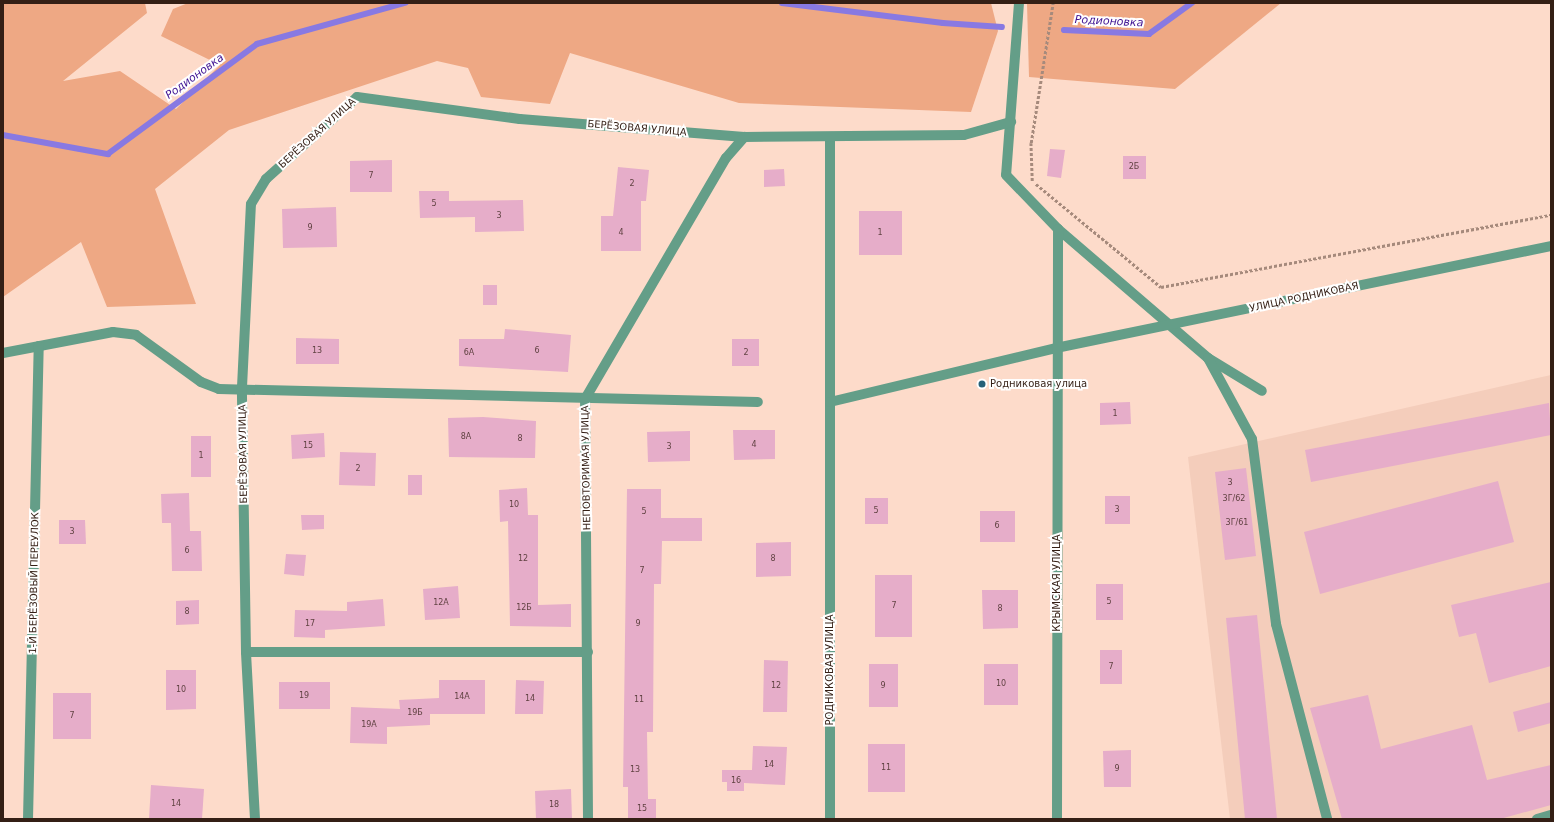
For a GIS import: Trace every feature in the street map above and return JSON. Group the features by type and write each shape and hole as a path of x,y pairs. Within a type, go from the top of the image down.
{"street":[{"path":"1019,3 1006,175 1058,228 1208,358 1262,391"},
{"name":"БЕРЁЗОВАЯ УЛИЦА","path":"255,819 246,652 242,387 252,204 266,179 357,97 520,118 744,137 964,135 1011,122"},
{"name":"НЕПОВТОРИМАЯ УЛИЦА","path":"588,819 585,399 726,158 744,137"},
{"name":"РОДНИКОВАЯ УЛИЦА","path":"830,137 830,819"},
{"name":"КРЫМСКАЯ УЛИЦА","path":"1057,819 1056,348 1058,228"},
{"name":"УЛИЦА РОДНИКОВАЯ","path":"830,402 1056,348 1551,246"},
{"path":"3,353 113,332 136,335 201,382 219,389 242,387 585,399 758,402"},
{"name":"1-Й БЕРЁЗОВЫЙ ПЕРЕУЛОК","path":"28,819 39,346"},
{"path":"1208,358 1252,440 1276,624 1327,819"},
{"path":"246,652 588,652"},
{"path":"1537,819 1551,815"}],"path":[{"path":"1053,3 1031,143 1031,180 1161,287 1551,215"}],"shaded area":[{"path":"3,3 145,3 147,13 63,81 120,71 176,109 220,65 161,36 173,9 188,3 991,3 998,31 971,112 739,103 570,53 550,104 481,97 468,68 437,61 229,130 155,189 196,304 107,307 81,242 3,297"},
{"path":"1027,3 1281,3 1175,89 1029,77"},
{"path":"1551,375 1551,819 1230,819 1188,457"}],"building":[{"path":"1050,149 1065,150 1061,178 1047,176"},
{"path":"1123,156 1146,156 1146,179 1123,179"},
{"path":"392,160 392,192 350,192 350,161"},
{"path":"618,167 649,170 646,201 641,201 641,251 601,251 601,216 613,216"},
{"path":"784,169 785,186 764,187 764,170"},
{"path":"419,191 449,191 449,201 523,200 524,231 475,232 475,217 420,218"},
{"path":"336,207 337,247 283,248 282,209"},
{"path":"859,211 902,211 902,255 859,255"},
{"path":"483,285 497,285 497,305 483,305"},
{"path":"505,329 571,335 568,372 459,366 459,339 504,339"},
{"path":"296,338 339,339 339,364 296,364"},
{"path":"732,339 759,339 759,366 732,366"},
{"path":"1130,402 1131,424 1100,425 1100,403"},
{"path":"1549,403 1551,435 1311,482 1305,450"},
{"path":"483,417 536,421 535,458 449,457 448,418"},
{"path":"733,430 775,430 775,459 734,460"},
{"path":"690,431 690,461 648,462 647,432"},
{"path":"324,433 325,457 292,459 291,435"},
{"path":"191,436 211,436 211,477 191,477"},
{"path":"340,452 376,453 375,486 339,485"},
{"path":"1246,468 1256,556 1225,560 1215,472"},
{"path":"408,475 422,475 422,495 408,495"},
{"path":"1498,481 1514,542 1320,594 1304,532"},
{"path":"527,488 528,515 538,515 538,605 571,604 571,627 510,626 508,521 500,522 499,490"},
{"path":"627,489 661,489 661,518 702,518 702,541 662,541 661,584 654,584 653,732 647,732 648,799 656,799 656,819 628,819 628,787 623,787"},
{"path":"189,493 190,531 201,531 202,571 172,571 171,523 162,523 161,494"},
{"path":"1105,496 1130,496 1130,524 1105,524"},
{"path":"865,498 888,498 888,524 865,524"},
{"path":"980,511 1015,511 1015,542 980,542"},
{"path":"301,515 324,515 324,529 302,530"},
{"path":"59,520 85,520 86,544 59,544"},
{"path":"791,542 791,576 756,577 756,543"},
{"path":"286,554 306,555 304,576 284,574"},
{"path":"875,575 912,575 912,637 875,637"},
{"path":"1551,582 1551,666 1489,683 1476,633 1459,637 1451,605"},
{"path":"1096,584 1123,584 1123,620 1096,620"},
{"path":"458,586 460,618 425,620 423,589"},
{"path":"982,590 1018,590 1018,628 983,629"},
{"path":"383,599 385,626 325,630 325,638 294,637 295,610 347,611 347,602"},
{"path":"199,600 199,624 176,625 176,601"},
{"path":"1257,615 1277,819 1245,819 1226,618"},
{"path":"1100,650 1122,650 1122,684 1100,684"},
{"path":"764,660 788,661 787,712 763,712"},
{"path":"869,664 898,664 898,707 869,707"},
{"path":"984,664 1018,664 1018,705 984,705"},
{"path":"166,670 196,670 196,709 166,710"},
{"path":"439,680 485,680 485,714 430,714 430,725 387,727 387,744 350,743 351,707 400,709 399,700 439,698"},
{"path":"516,680 544,681 543,714 515,714"},
{"path":"279,682 330,682 330,709 279,709"},
{"path":"53,693 91,693 91,739 53,739"},
{"path":"1368,695 1381,749 1472,725 1487,780 1551,765 1551,805 1500,819 1342,819 1310,708"},
{"path":"1551,702 1551,723 1518,732 1513,712"},
{"path":"868,744 905,744 905,792 868,792"},
{"path":"753,746 787,747 785,785 744,783 744,791 727,791 727,782 722,782 722,770 752,770"},
{"path":"1131,750 1131,787 1104,787 1103,751"},
{"path":"151,785 204,789 202,819 149,819"},
{"path":"571,789 572,819 536,819 535,791"}],"waterway":[{"name":"Родионовка","path":"3,135 108,154 257,44 405,3"},
{"name":"Родионовка","path":"782,3 943,23 1002,27"},
{"name":"Родионовка","path":"1064,30 1149,34 1192,3"}],"place":[{"name":"Родниковая улица","path":"982,384"}]}
